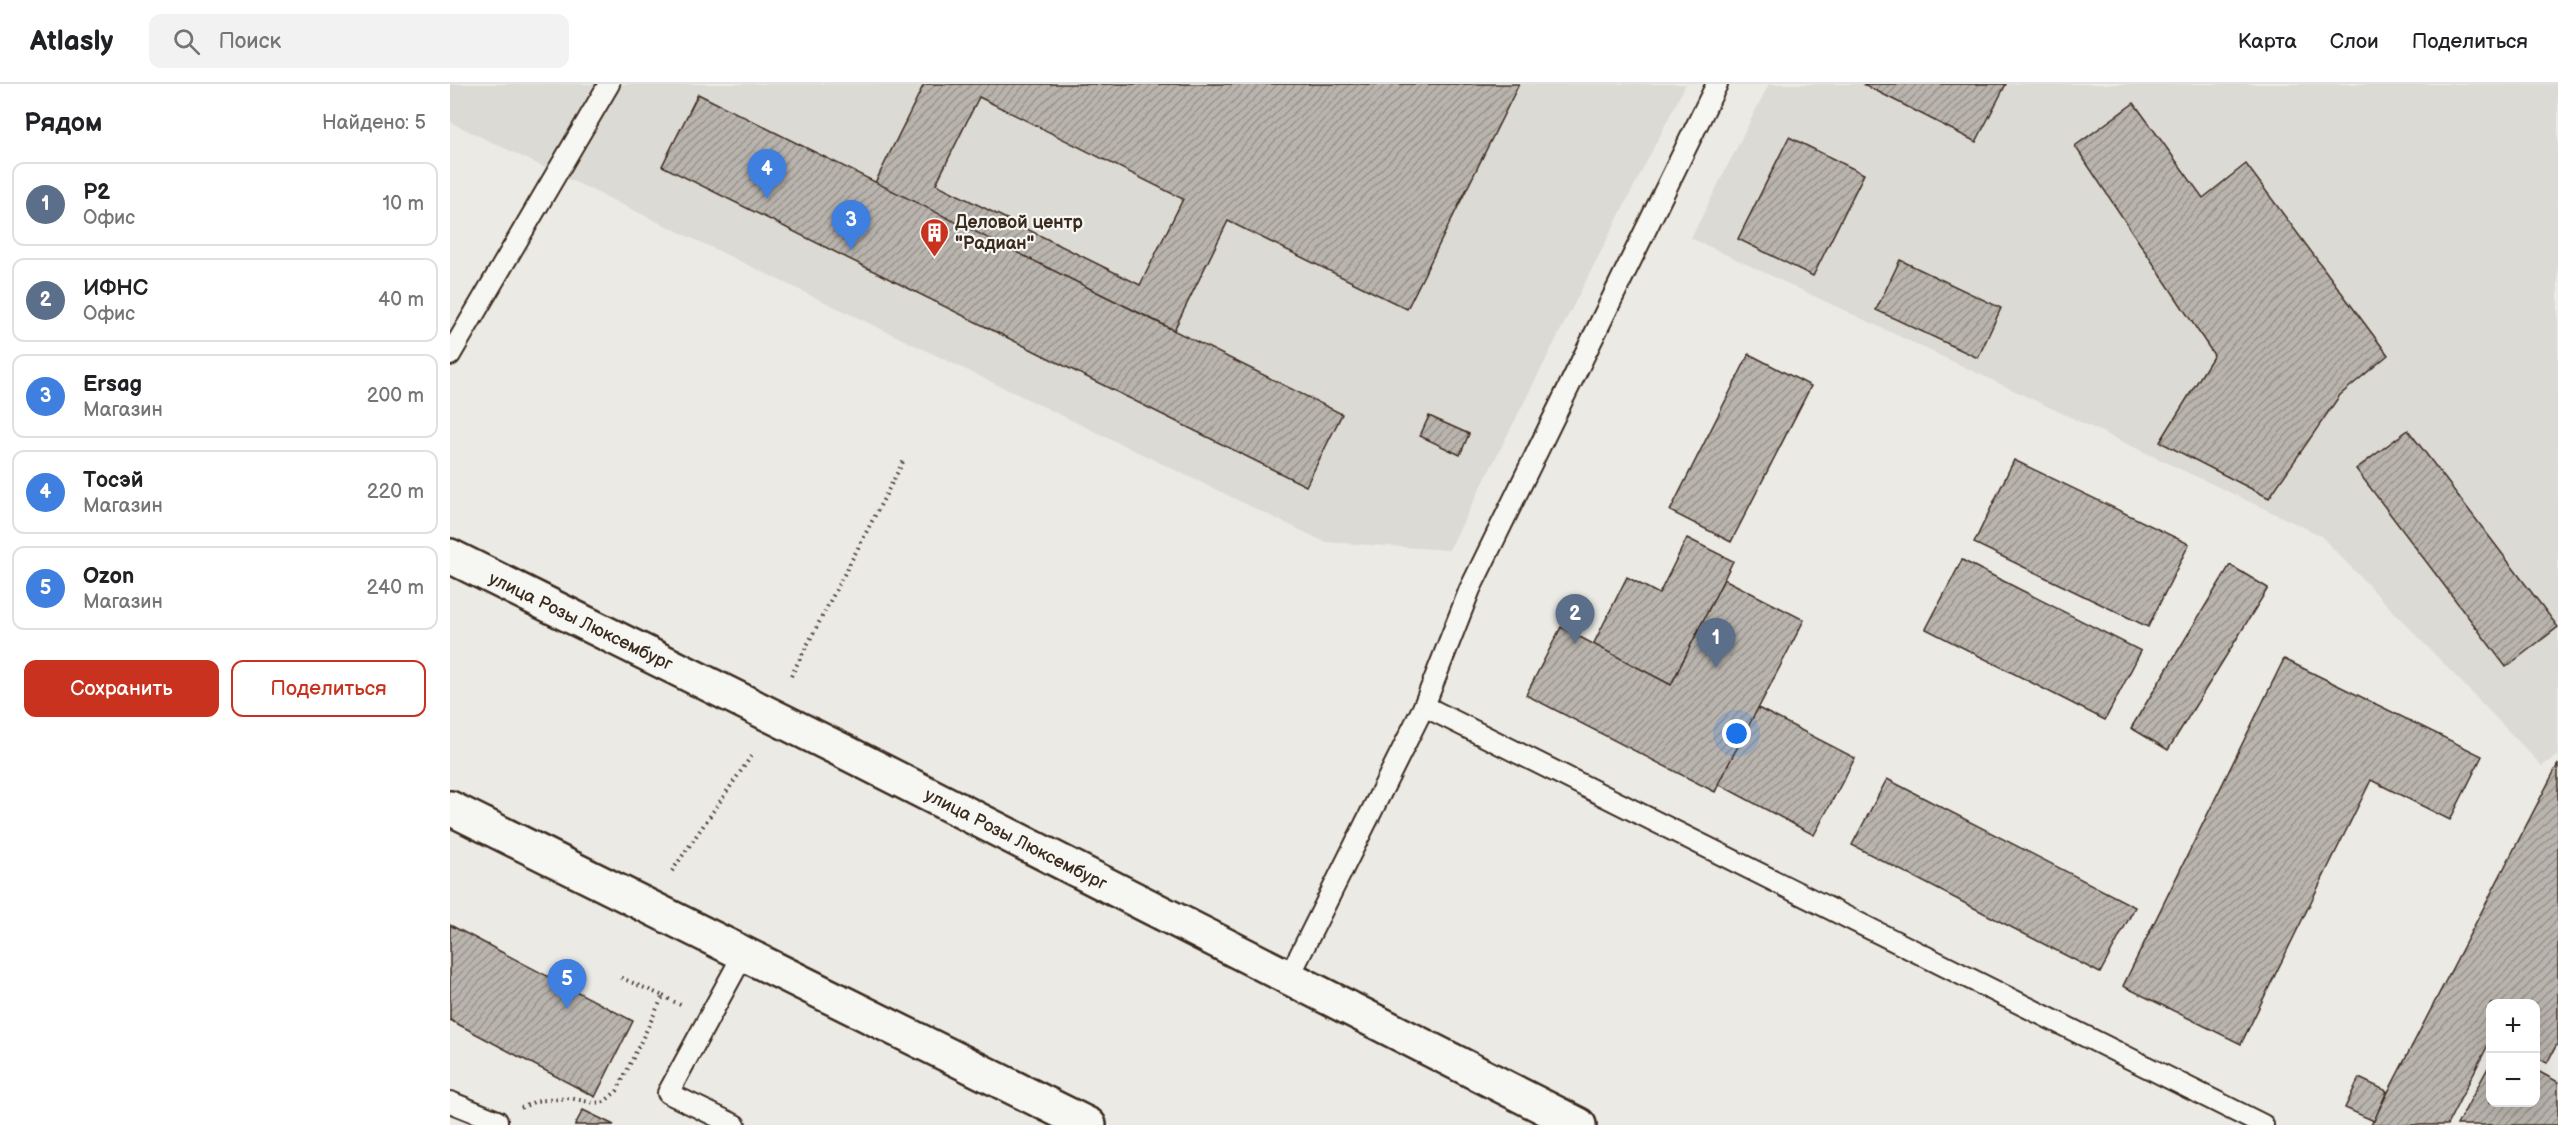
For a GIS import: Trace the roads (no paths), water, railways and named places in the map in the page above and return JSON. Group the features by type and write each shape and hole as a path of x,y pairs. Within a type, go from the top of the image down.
{"main road":[{"name":"улица Розы Люксембург","path":"450,556 1580,1125"},
{"path":"450,808 1089,1125"}],"lane":[{"path":"450,355 609,84"},
{"path":"1289,977 1424,706 1470,589 1717,84"},
{"path":"1424,706 2264,1125"},
{"path":"735,1125 668,1093 743,955"},
{"path":"450,1102 496,1121"}],"place":[{"name":"Тосэй","path":"767,199"},
{"name":"Ersag","path":"851,250"},
{"name":"Деловой центр \"Радиан\"","path":"934,258"},
{"name":"ИФНС","path":"1575,644"},
{"name":"Р2","path":"1716,668"},
{"name":"Ozon","path":"567,1009"}]}
